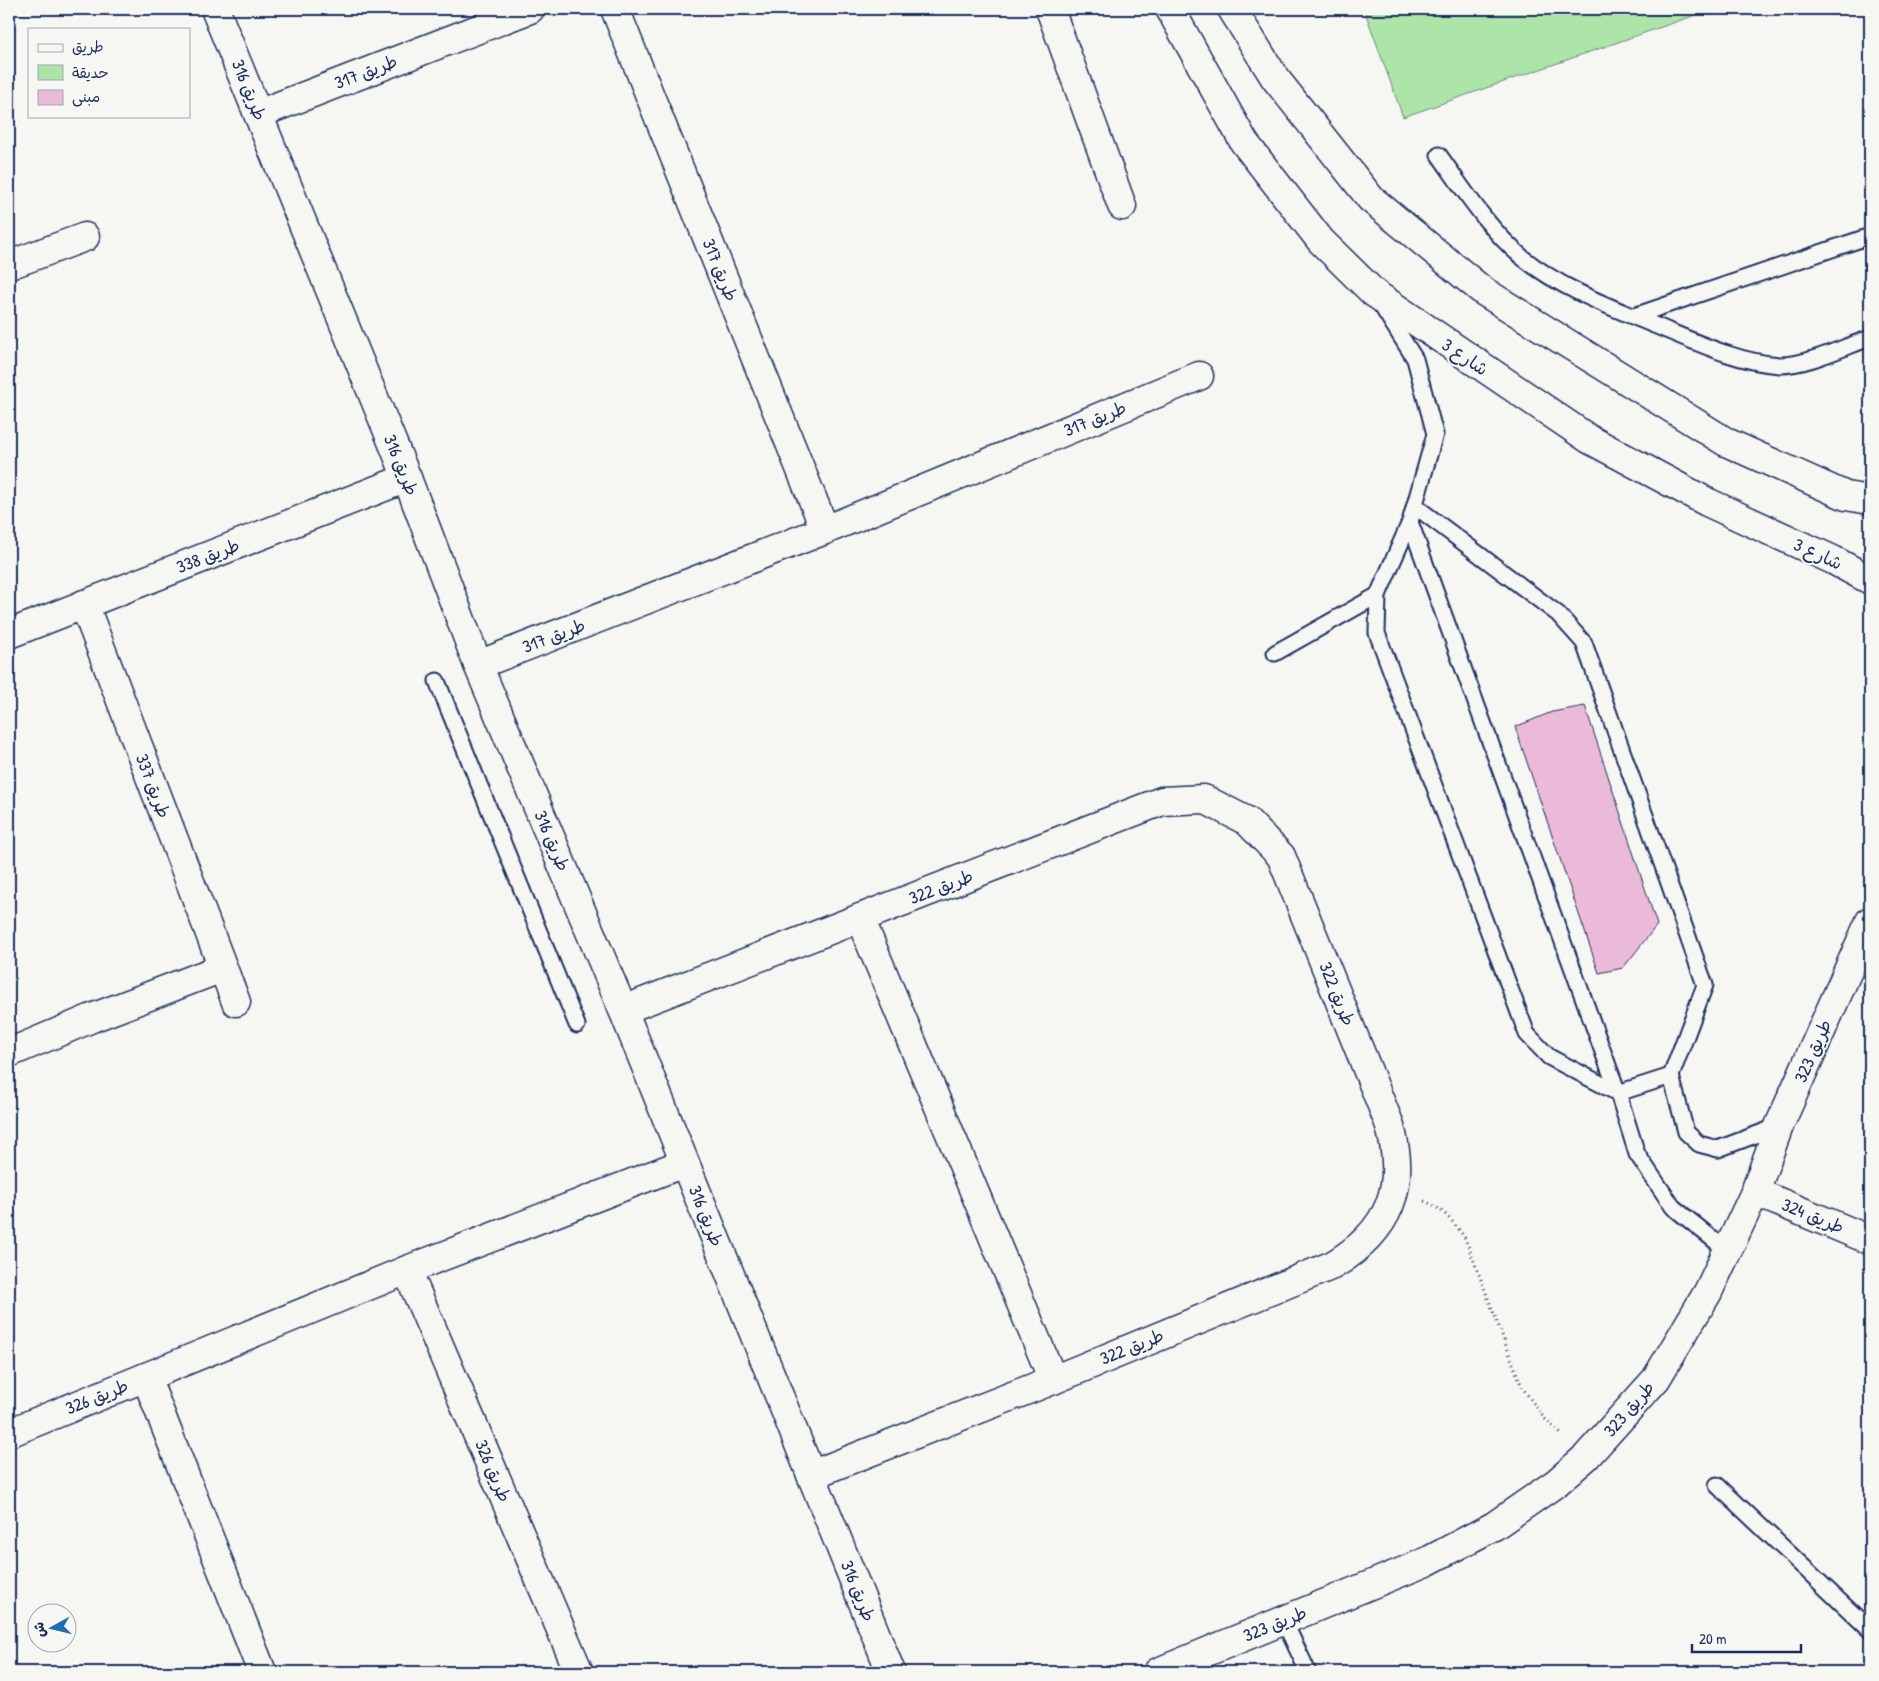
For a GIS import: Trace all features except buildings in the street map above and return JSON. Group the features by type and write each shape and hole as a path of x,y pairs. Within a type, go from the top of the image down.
{"street":[{"name":"طريق 316","path":"215,9 407,478 478,666 623,1010 892,1672"},
{"name":"طريق 317","path":"258,114 530,9"},
{"name":"طريق 317","path":"615,9 825,530"},
{"path":"1050,9 1122,206"},
{"name":"شارع 3","path":"1170,9 1244,142 1322,241 1374,293 1589,439 1707,502 1833,560 1870,580"},
{"path":"1232,9 1275,78 1371,199 1483,291 1726,442 1846,496 1870,500"},
{"path":"9,265 84,237"},
{"name":"طريق 317","path":"478,666 825,530 1199,376"},
{"name":"طريق 338","path":"9,634 407,478"},
{"name":"طريق 337","path":"84,604 236,1002"},
{"name":"طريق 322","path":"623,1010 1162,801 1204,800 1247,821 1280,856 1389,1123 1396,1146 1398,1170 1394,1194 1385,1216 1372,1236 1354,1253 1333,1265 1053,1380 811,1475"},
{"path":"860,918 1053,1380"},
{"name":"طريق 323","path":"1158,1672 1426,1562 1494,1526 1556,1483 1586,1457 1656,1379 1708,1292 1729,1252 1755,1192 1780,1126 1870,921"},
{"path":"9,1053 92,1018 222,968"},
{"name":"طريق 326","path":"9,1433 407,1270 684,1163"},
{"name":"طريق 324","path":"1755,1192 1870,1240"},
{"name":"طريق 326","path":"407,1270 579,1672"},
{"path":"146,1377 262,1672"}],"lane":[{"path":"1439,155 1483,216 1522,257 1570,289 1700,344 1757,362 1780,365 1801,362 1870,338"},
{"path":"1634,316 1870,236"},
{"path":"1374,293 1415,359 1435,434 1410,522 1378,595 1377,633 1527,1034 1549,1056 1618,1093 1671,1076"},
{"path":"1415,506 1558,614 1584,643 1705,985 1671,1076 1686,1132 1699,1144 1718,1149 1780,1126"},
{"path":"1410,522 1618,1093 1637,1154 1673,1207 1729,1252"},
{"path":"1275,653 1378,595"},
{"path":"437,681 577,1024"},
{"path":"1716,1485 1870,1630"},
{"path":"1284,1621 1308,1672"}],"path":[{"path":"1394,1194 1412,1196 1428,1202 1443,1212 1455,1224 1472,1254 1522,1387 1543,1417 1586,1457"}],"green space":[{"path":"1364,9 1713,9 1403,117"}]}
